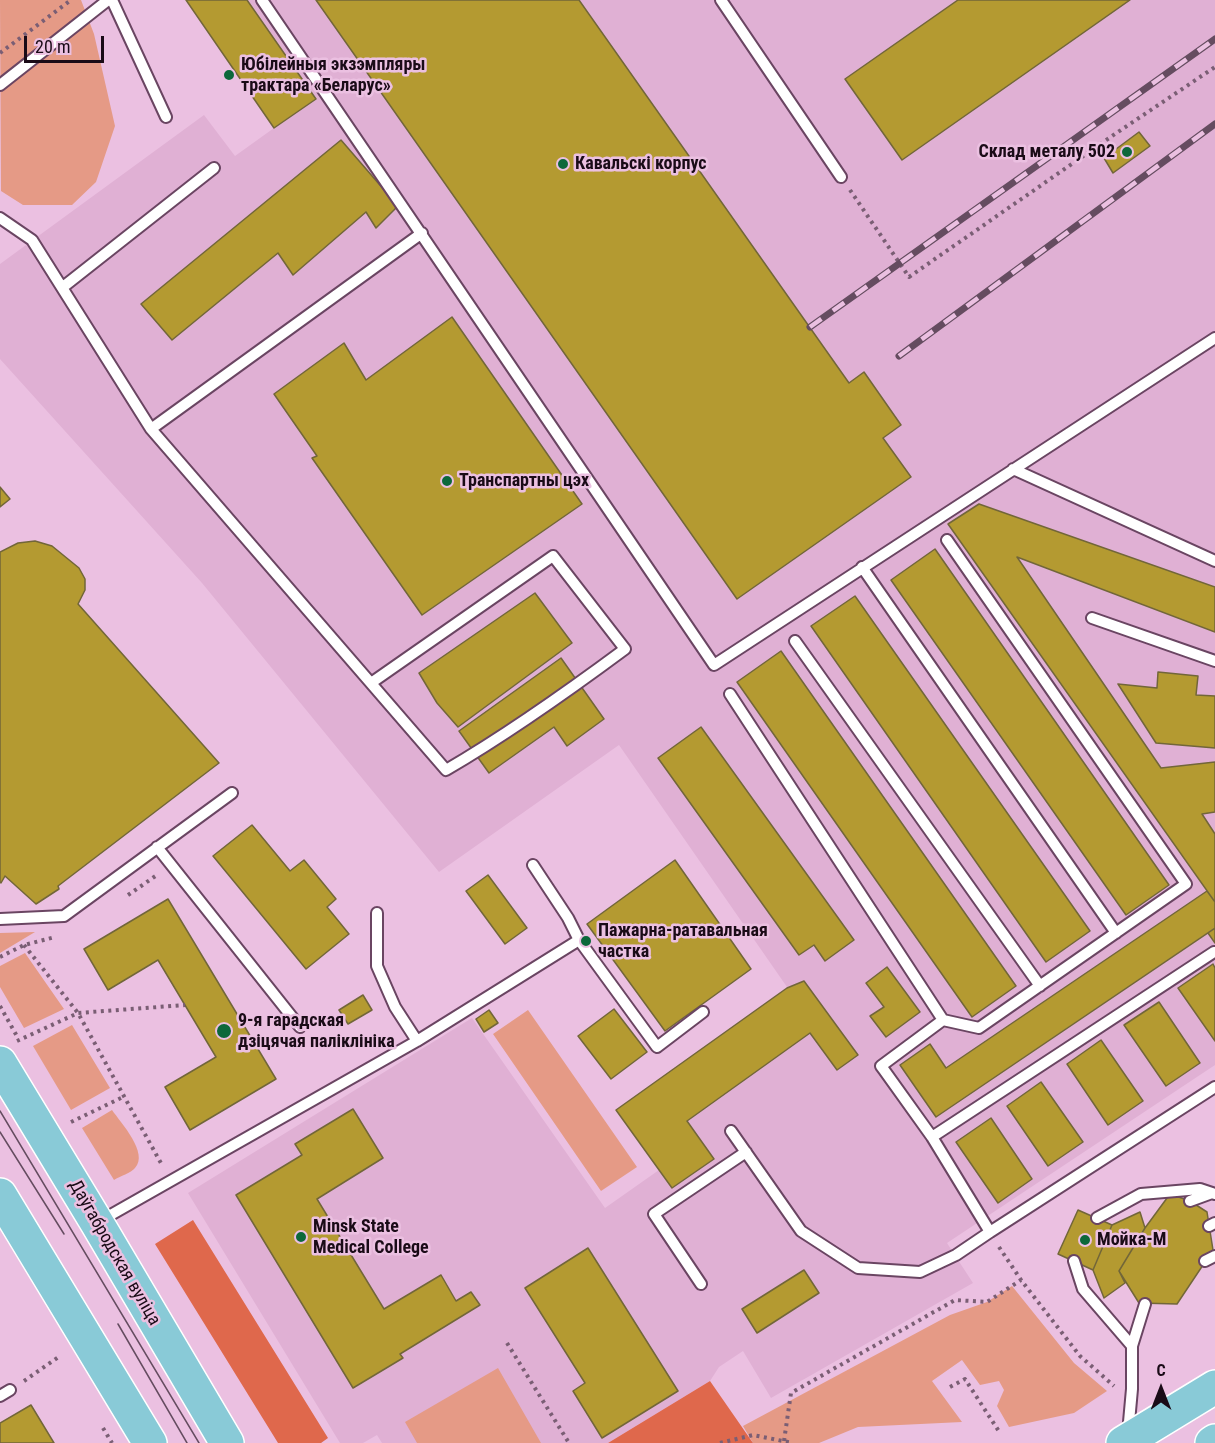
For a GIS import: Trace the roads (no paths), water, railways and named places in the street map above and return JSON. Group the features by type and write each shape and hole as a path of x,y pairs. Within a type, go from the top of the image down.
{"main road":[{"name":"Даўгабродская вуліца","path":"9,1052 97,1222 227,1443"},
{"path":"0,1195 150,1443"},
{"path":"1125,1442 1215,1387"}],"lane":[{"path":"0,85 110,0 166,117"},
{"path":"262,0 714,664 1215,338"},
{"path":"721,0 841,177"},
{"path":"63,287 214,168"},
{"path":"0,218 32,240 151,429 446,770 475,754 625,649 553,556 371,683"},
{"path":"151,429 422,233"},
{"path":"1013,469 1215,561"},
{"path":"730,694 944,1020 979,1028 1186,884 947,540"},
{"path":"862,567 1116,933"},
{"path":"1092,618 1215,661"},
{"path":"795,640 1040,986"},
{"path":"0,919 64,916 232,793"},
{"path":"157,847 300,1027"},
{"path":"533,865 568,918 579,940 657,1047 703,1012"},
{"path":"377,913 377,966 395,1007 417,1041"},
{"path":"97,1222 417,1041 579,940"},
{"path":"932,1137 1214,952"},
{"path":"944,1020 881,1066 932,1137 990,1232"},
{"path":"731,1131 801,1231 858,1268 920,1272 956,1255 1215,1087"},
{"path":"701,1284 654,1214 746,1152"},
{"path":"1097,1218 1141,1194 1200,1189 1214,1193"},
{"path":"1190,1201 1214,1193"},
{"path":"1074,1261 1083,1289 1132,1346"},
{"path":"1125,1442 1132,1389 1132,1346 1144,1304"},
{"path":"0,1396 10,1390"}],"tram line":[{"path":"0,1111 199,1443"},
{"path":"0,1132 64,1234"},
{"path":"118,1324 187,1443"}],"railway":[{"path":"810,327 1215,39"},
{"path":"899,356 1215,124"}],"place":[{"name":"Юбілейныя экзэмпляры трактара «Беларус»","path":"229,75"},
{"name":"Склад металу 502","path":"1127,152"},
{"name":"Кавальскі корпус","path":"563,164"},
{"name":"Транспартны цэх","path":"447,481"},
{"name":"Пажарна-ратавальная частка","path":"586,941"},
{"name":"9-я гарадская дзіцячая паліклініка","path":"224,1031"},
{"name":"Minsk State Medical College","path":"301,1237"},
{"name":"Мойка-М","path":"1085,1240"}]}
